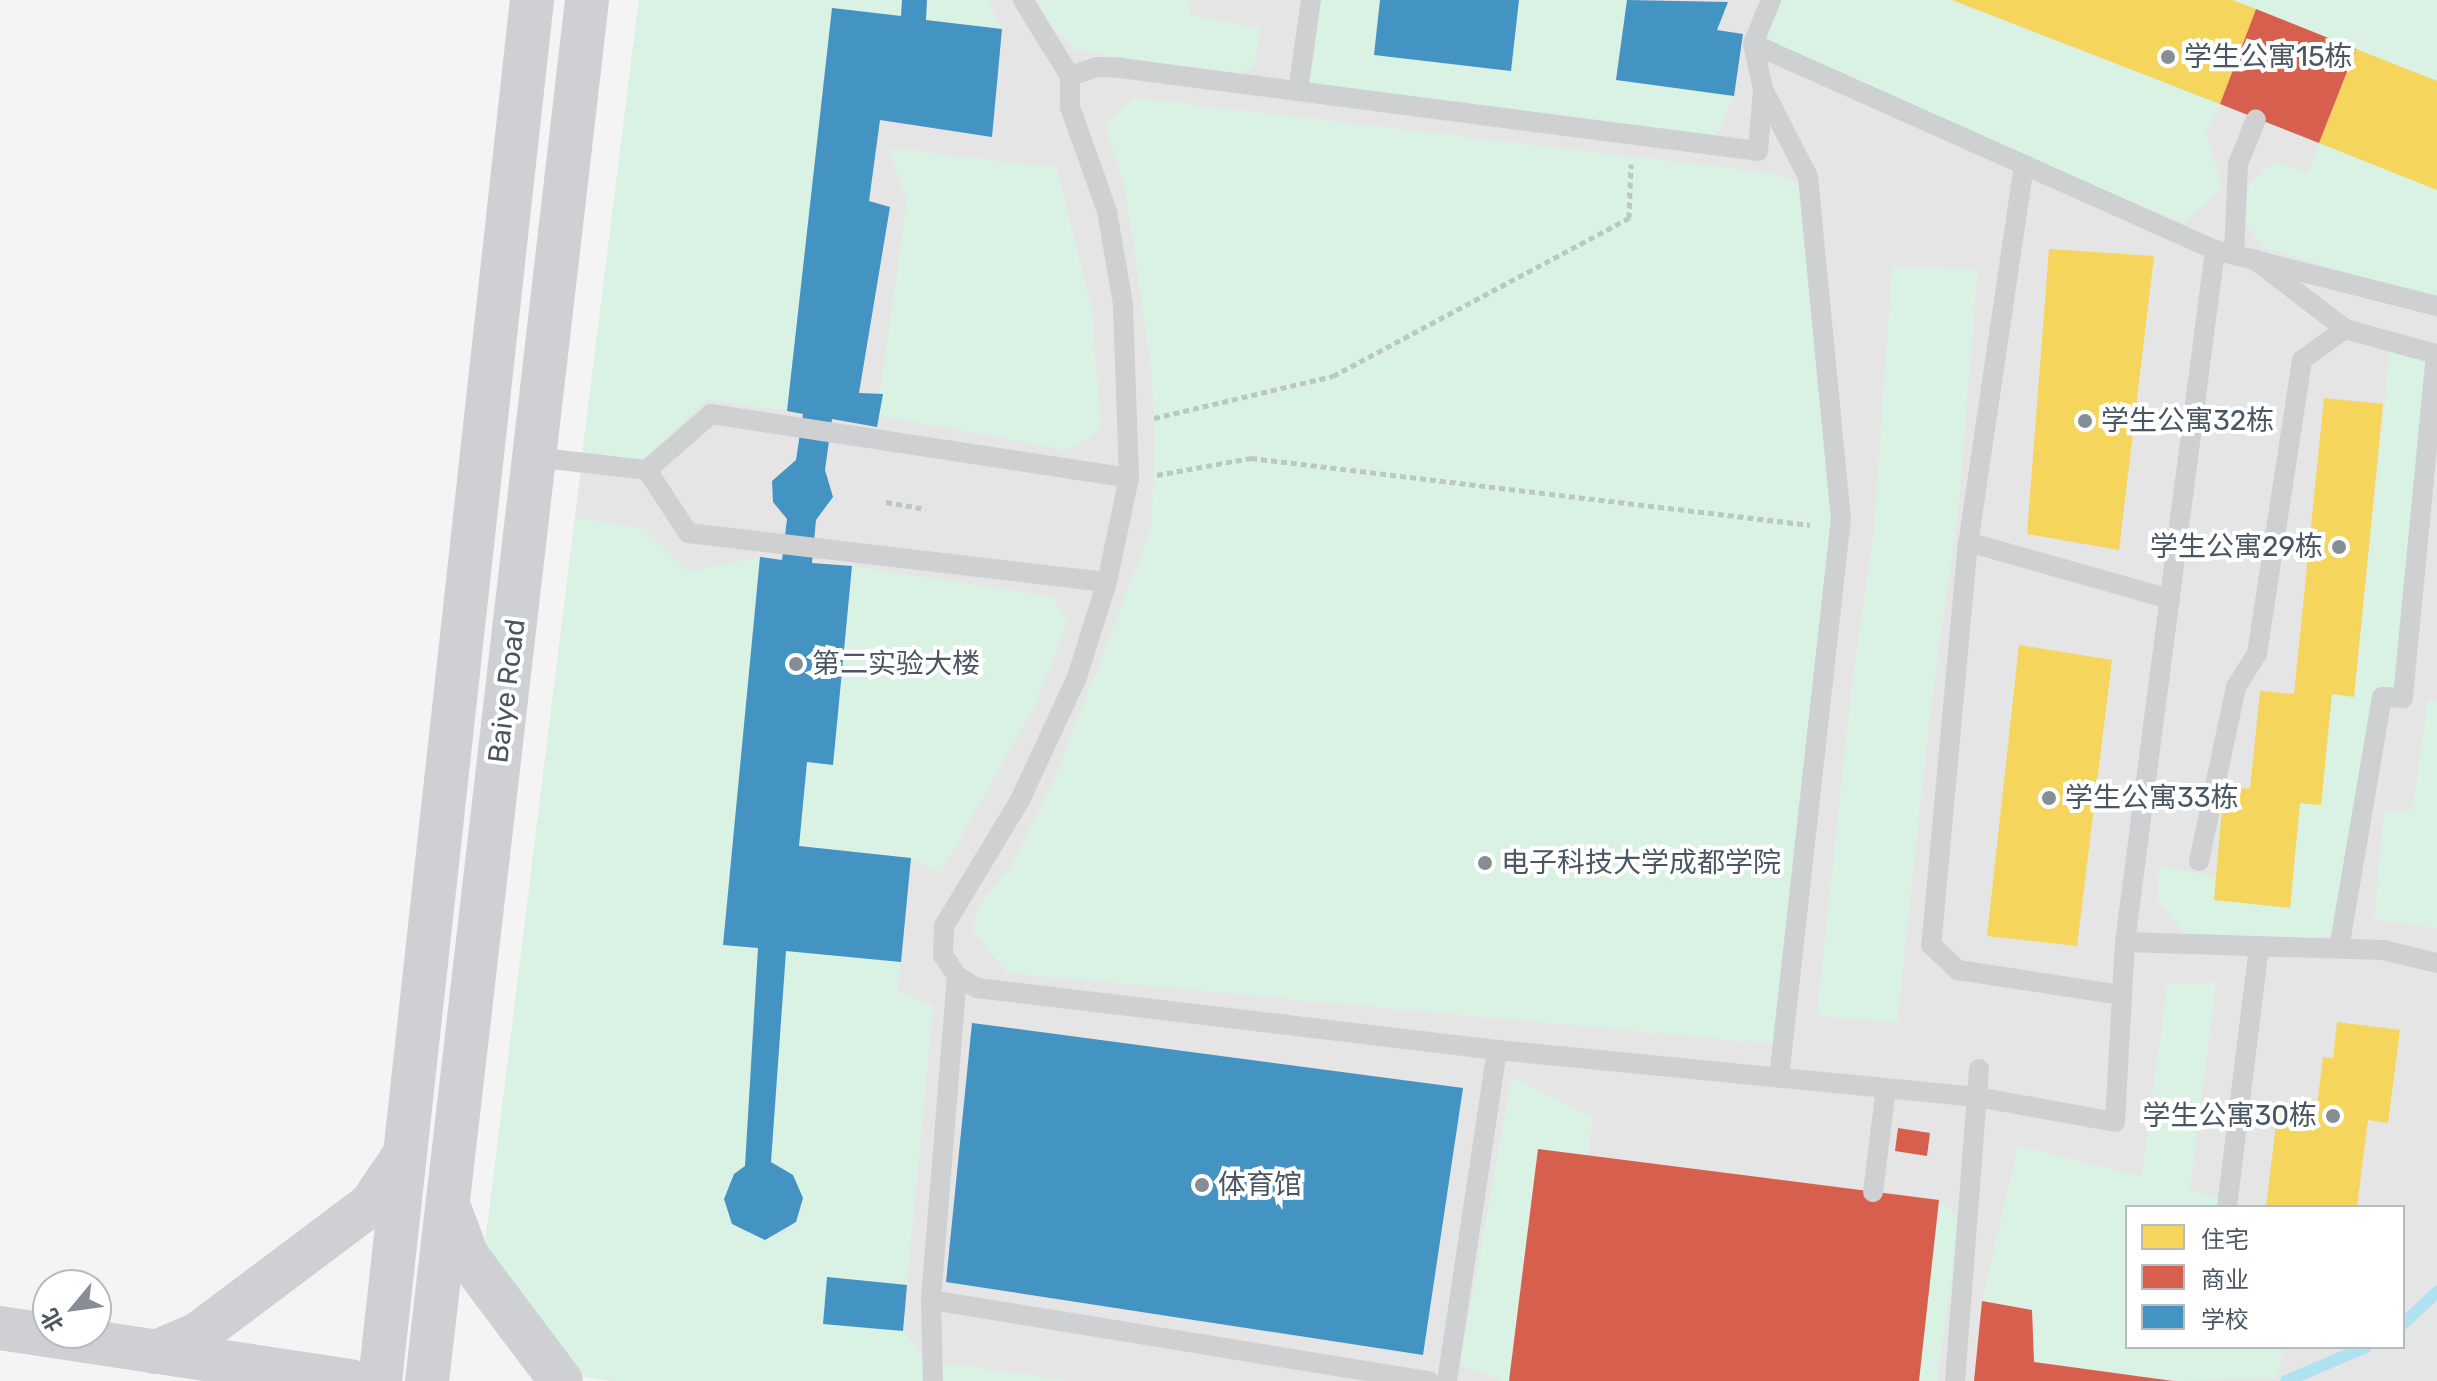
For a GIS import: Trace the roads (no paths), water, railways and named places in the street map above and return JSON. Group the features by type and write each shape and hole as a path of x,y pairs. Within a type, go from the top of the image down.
{"street":[{"name":"Baiye Road","path":"380,1381 532,0"},
{"name":"Baiye Road","path":"427,1381 587,0"},
{"path":"156,1352 198,1334 371,1204 407,1152"},
{"path":"448,1203 467,1256 561,1381"},
{"path":"0,1328 350,1381"}],"lane":[{"path":"1023,0 1070,76 1070,107 1107,211 1123,304 1130,424 1129,478 1107,582 1077,677 1020,800 944,926 943,955 957,976 977,988 1497,1050 1977,1097 2115,1122 2125,942 2170,599 2235,255 2238,164 2256,119"},
{"path":"1298,91 1311,0"},
{"path":"1771,0 1753,44 1763,89 1808,177 1840,529 1779,1078"},
{"path":"1753,44 2235,255 2437,306"},
{"path":"1070,76 1097,67 1120,68 1758,151 1763,89"},
{"path":"2024,165 1968,542 1931,945 1958,970 2122,995"},
{"path":"2235,255 2345,329 2436,354 2403,698 2382,697 2339,948"},
{"path":"2199,861 2236,687 2257,654 2302,360 2345,329"},
{"path":"534,457 647,470 711,414 1129,478"},
{"path":"647,470 688,533 1107,582"},
{"path":"1968,542 2170,599"},
{"path":"2125,942 2383,950 2437,963"},
{"path":"2227,1205 2259,947"},
{"path":"933,1381 931,1300 957,976"},
{"path":"1447,1381 1497,1050"},
{"path":"1955,1381 1979,1069"},
{"path":"1873,1192 1886,1088"},
{"path":"931,1300 1428,1381"}],"waterway":[{"path":"2405,1322 2437,1292"},
{"path":"2286,1381 2361,1349"}],"place":[{"name":"学生公寓15栋","path":"2168,57"},
{"name":"学生公寓32栋","path":"2085,421"},
{"name":"学生公寓29栋","path":"2339,547"},
{"name":"第二实验大楼","path":"796,664"},
{"name":"学生公寓33栋","path":"2049,798"},
{"name":"电子科技大学成都学院","path":"1485,863"},
{"name":"学生公寓30栋","path":"2333,1116"},
{"name":"体育馆","path":"1202,1185"}]}
